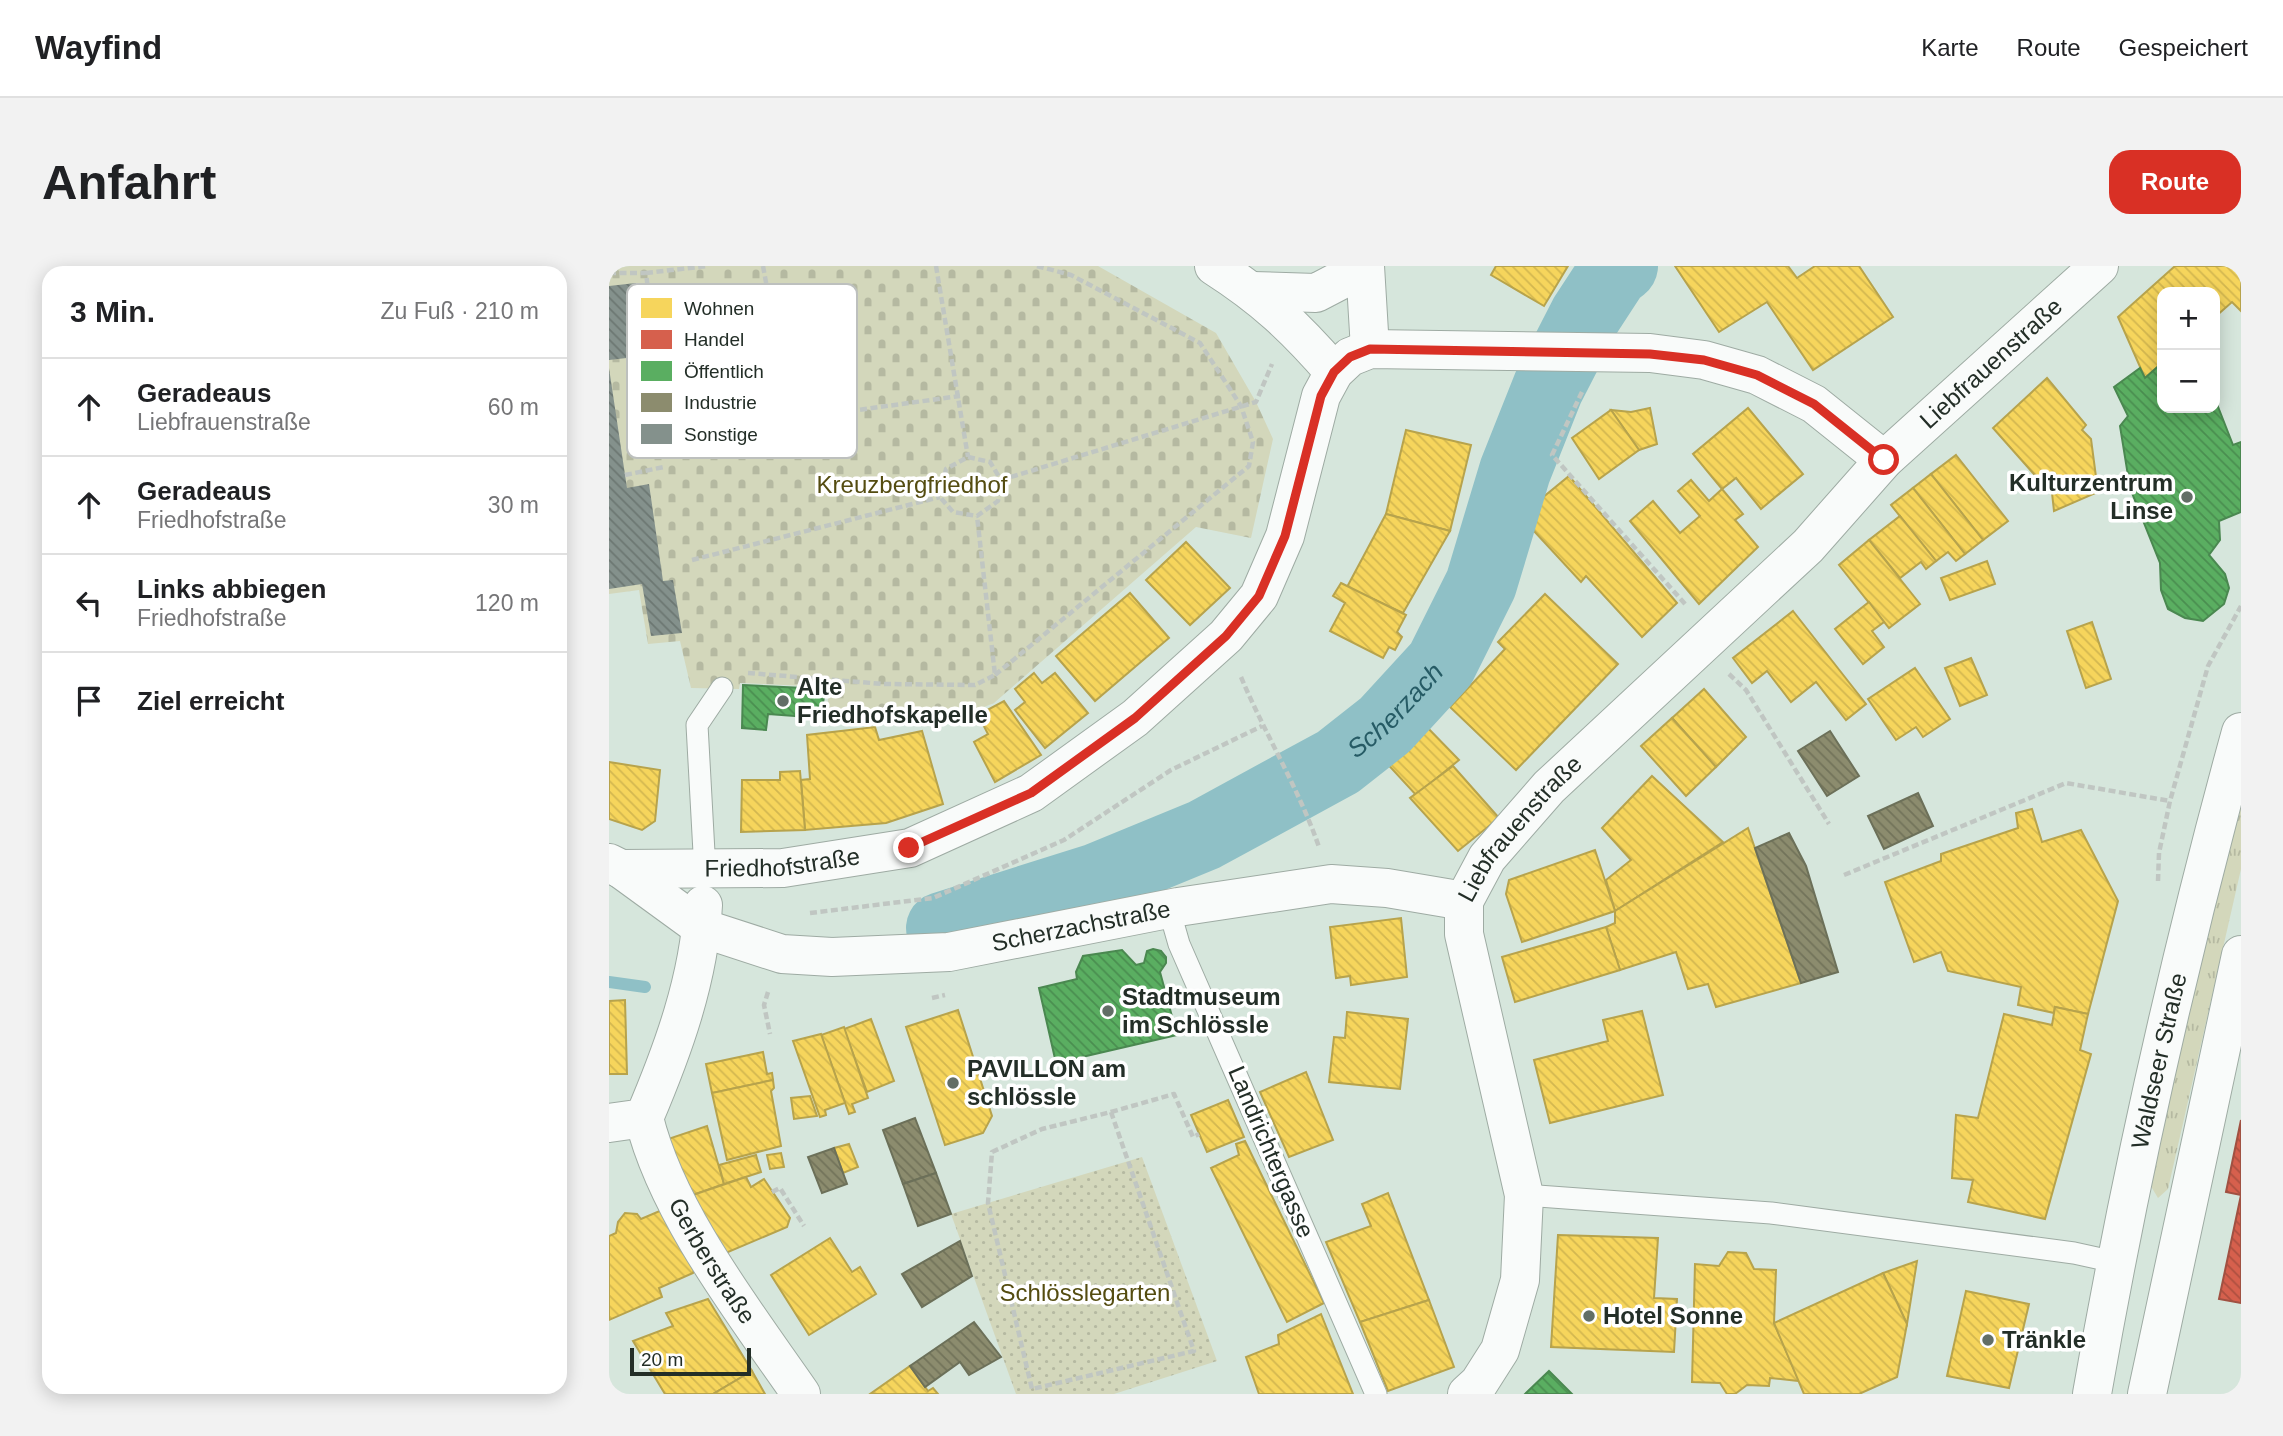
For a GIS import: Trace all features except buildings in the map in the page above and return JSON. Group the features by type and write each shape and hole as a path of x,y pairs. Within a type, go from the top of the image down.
{"street":[{"path":"1214,266 1252,291 1290,322 1334,372"},
{"name":"Liebfrauenstraße","path":"1467,1394 1479,1383 1500,1350 1520,1280 1524,1195 1464,934 1451,899 1549,787 1808,546 1884,460 2099,266"},
{"path":"1252,291 1316,293 1364,267 1370,349 1597,352 1704,360 1757,375 1814,404 1884,460"},
{"name":"Friedhofstraße","path":"615,866 705,871 797,867 909,848 1031,793 1135,718 1226,636 1259,596 1285,536 1321,396 1334,372 1350,357 1370,349"},
{"name":"Waldseer Straße","path":"2092,1394 2115,1262 2151,1088 2241,732"},
{"name":"Scherzachstraße","path":"615,866 702,928 782,954 911,956 1015,941 1169,909 1331,884 1387,888 1451,899"},
{"path":"626,1121 676,1038 702,928 705,871"},
{"path":"2147,1394 2241,955"},
{"name":"Gerberstraße","path":"626,1121 651,1149 677,1202 801,1394"}],"lane":[{"path":"705,871 697,725 722,688"},
{"name":"Landrichtergasse","path":"1169,909 1179,944 1376,1394"},
{"path":"1524,1195 1772,1213 2074,1253 2115,1262"}],"path":[{"path":"609,273 646,274 707,266"},
{"path":"763,266 766,284"},
{"path":"936,266 960,396 968,457"},
{"path":"739,672 884,684 975,685 995,675 1249,466 1253,442 1241,407 1199,343 1070,275 1037,266"},
{"path":"1068,266 1070,275"},
{"path":"646,274 647,284"},
{"path":"1001,480 1256,402 1290,322"},
{"path":"1597,352 1552,454 1746,690 1829,824"},
{"path":"857,409 960,396"},
{"path":"968,457 990,462 1001,480 998,501 977,516 953,512 940,497 946,469 968,457"},
{"path":"625,475 664,467"},
{"path":"692,560 940,497"},
{"path":"977,516 995,675"},
{"path":"1226,636 1275,754 1308,815"},
{"path":"1844,875 2066,783 2170,802"},
{"path":"764,1005 771,1034"},
{"path":"1111,1112 1194,1351 1032,1389 988,1203 992,1152 1042,1129 1174,1094 1193,1137 1199,1134"},
{"path":"772,1192 780,1188 804,1227"}],"green space":[{"name":"Kreuzbergfriedhof","path":"609,266 1098,266 1216,333 1256,402 1273,439 1251,538 1196,527 994,703 974,711 829,715 827,687 740,683 739,689 691,688 680,641 648,644 639,590 609,594"},
{"path":"2241,796 2241,869 2168,1189 2158,1198 2149,1183 2219,878"},
{"name":"Schlösslegarten","path":"1142,1157 1217,1361 1114,1394 1016,1394 951,1214"}],"waterway":[{"name":"Scherzach","path":"942,928 1097,879 1204,835 1338,762 1385,725 1441,664 1481,584 1515,471 1548,388 1585,316 1613,273 1622,266"},
{"name":"Scherzach","path":"609,982 645,987"}],"place":[{"name":"Kulturzentrum Linse","path":"2187,497"},
{"name":"Alte Friedhofskapelle","path":"783,701"},
{"name":"Stadtmuseum im Schlössle","path":"1108,1011"},
{"name":"PAVILLON am schlössle","path":"953,1083"},
{"name":"Hotel Sonne","path":"1589,1316"},
{"name":"Tränkle","path":"1988,1340"}],"route":[{"path":"909,848 1031,793 1135,718 1226,636 1259,596 1285,536 1321,396 1334,372 1350,357 1370,349 1650,354 1704,360 1757,375 1814,404 1884,460"}]}
